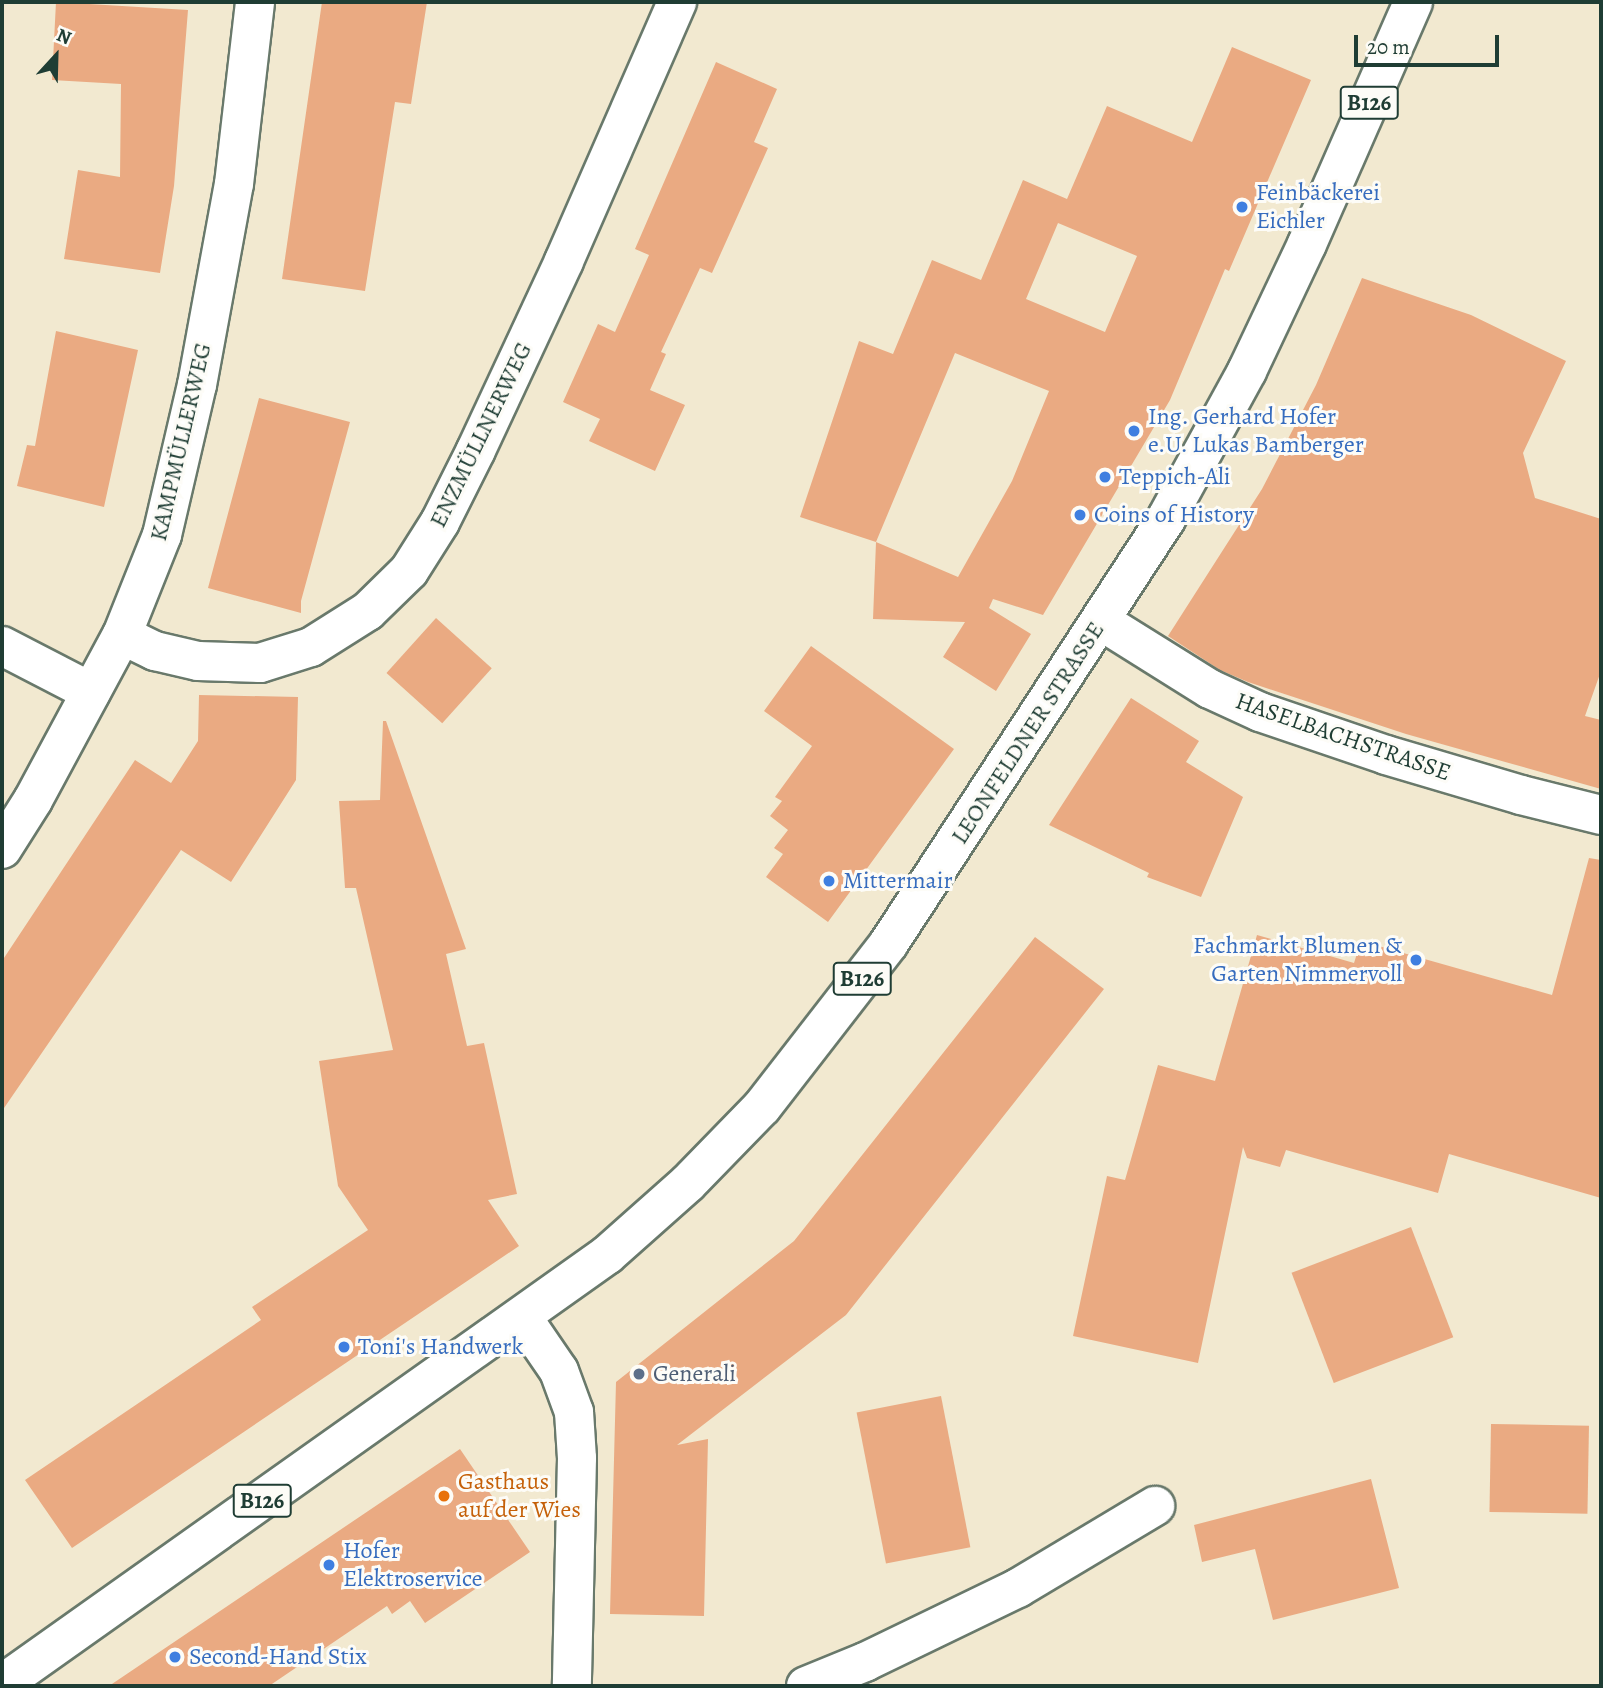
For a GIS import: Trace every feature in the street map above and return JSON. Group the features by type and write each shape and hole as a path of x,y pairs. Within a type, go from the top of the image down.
{"street":[{"name":"KAMPMÜLLERWEG","path":"2,849 33,800 122,635 144,587 162,535 197,386 233,184 255,2"},
{"name":"ENZMÜLLNERWEG","path":"122,635 155,650 198,661 260,663 311,648 369,611 409,571 440,522 488,425 560,270 677,2"},
{"name":"LEONFELDNER STRASSE","path":"2,1685 607,1255 688,1183 762,1107 889,943 1166,519 1247,371 1307,244 1413,2"},
{"name":"HASELBACHSTRASSE","path":"1101,621 1210,689 1260,712 1386,755 1521,795 1601,815"},
{"path":"2,646 92,692"},
{"path":"522,1317 559,1371 574,1412 577,1458 572,1686"},
{"path":"806,1686 865,1662 1018,1588 1155,1506"}],"building":[{"path":"56,2 188,10 174,186 160,273 64,259 78,170 120,177 121,84 52,80"},
{"path":"322,2 427,2 411,104 395,102 365,291 282,279"},
{"path":"1232,47 1311,80 1229,271 1225,269 1170,400 1043,615 993,599 989,608 1031,634 996,691 943,657 965,622 873,619 876,542 800,517 859,341 893,354 932,260 981,280 1023,180 1067,199 1107,106 1192,142","holes":["1058,223 1137,256 1105,332 1026,299","955,353 1049,391 1012,481 958,577 876,542"]},
{"path":"716,62 777,89 754,142 768,148 712,273 700,268 661,352 666,354 650,390 685,405 655,471 589,441 600,419 563,402 598,324 615,332 649,255 635,249"},
{"path":"1362,278 1471,315 1566,361 1523,453 1535,498 1601,519 1601,671 1585,716 1601,720 1601,789 1406,734 1248,682 1220,670 1168,636 1262,489 1316,385"},
{"path":"56,331 138,350 104,507 17,486 27,445 35,446"},
{"path":"259,398 350,422 301,601 301,613 208,588"},
{"path":"436,618 492,668 442,723 386,673"},
{"path":"811,646 954,749 828,922 766,877 783,854 774,848 788,830 770,816 782,801 775,797 812,746 764,711"},
{"path":"199,695 298,697 296,780 231,882 181,850 2,1111 2,961 135,760 171,783 198,741"},
{"path":"1131,698 1199,741 1186,762 1243,797 1201,897 1147,877 1149,873 1049,825"},
{"path":"383,721 386,721 466,949 446,954 467,1046 484,1043 517,1194 488,1200 519,1246 72,1548 25,1480 261,1320 252,1307 368,1230 338,1186 319,1061 393,1050 356,888 345,888 339,801 380,800"},
{"path":"1589,858 1601,860 1601,1198 1449,1154 1438,1193 1286,1150 1280,1167 1247,1158 1243,1147 1198,1363 1073,1336 1107,1176 1125,1180 1158,1065 1215,1081 1257,935 1354,963 1361,941 1552,995"},
{"path":"1035,937 1104,989 846,1315 677,1445 708,1439 704,1616 610,1614 616,1382 794,1241"},
{"path":"1411,1227 1453,1337 1334,1383 1292,1273"},
{"path":"941,1396 970,1547 886,1564 857,1412"},
{"path":"1491,1424 1589,1426 1587,1514 1489,1512"},
{"path":"460,1449 530,1552 425,1623 410,1601 392,1614 387,1606 269,1686 109,1686"},
{"path":"1371,1479 1399,1588 1273,1620 1255,1549 1202,1562 1194,1525"}],"place":[{"name":"Feinbäckerei Eichler","path":"1242,207"},
{"name":"Ing. Gerhard Hofer e.U. Lukas Bamberger","path":"1134,431"},
{"name":"Teppich-Ali","path":"1105,477"},
{"name":"Coins of History","path":"1080,515"},
{"name":"Mittermair","path":"829,881"},
{"name":"Fachmarkt Blumen & Garten Nimmervoll","path":"1416,960"},
{"name":"Toni's Handwerk","path":"344,1347"},
{"name":"Generali","path":"639,1374"},
{"name":"Gasthaus auf der Wies","path":"444,1496"},
{"name":"Hofer Elektroservice","path":"329,1565"},
{"name":"Second-Hand Stix","path":"175,1657"}]}
